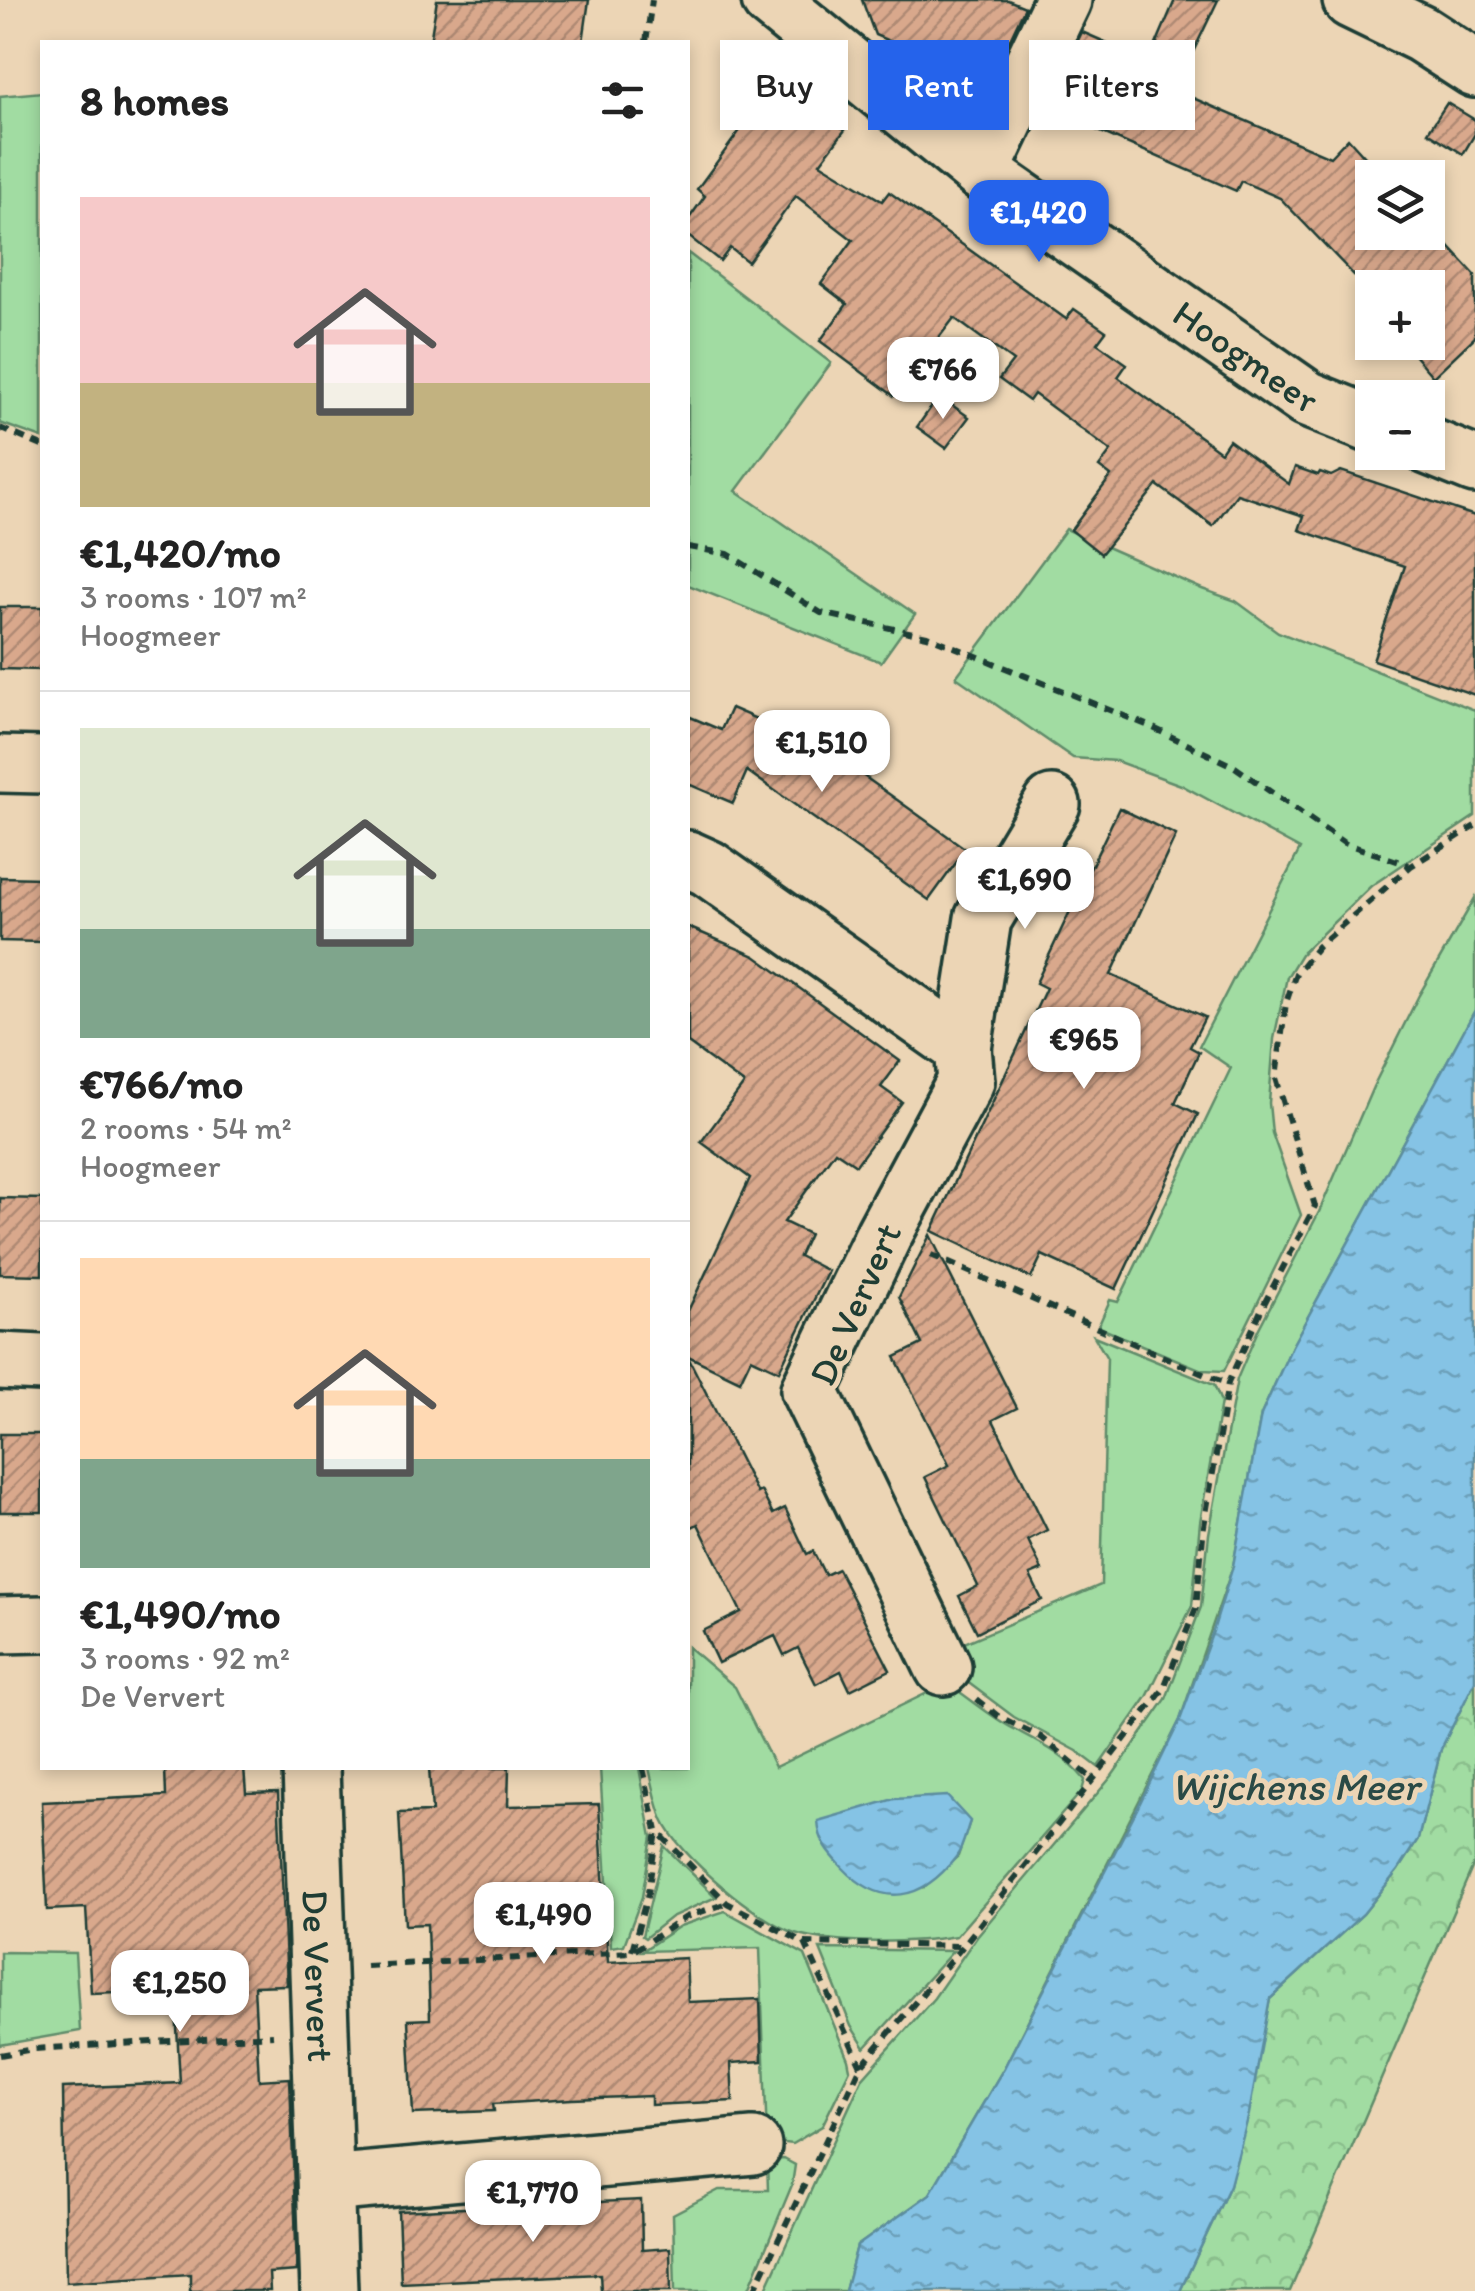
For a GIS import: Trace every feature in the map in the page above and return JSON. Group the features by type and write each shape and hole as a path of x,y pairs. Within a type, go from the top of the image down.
{"street":[{"name":"Hoogmeer","path":"770,0 981,172 1307,399 1355,418"},
{"path":"981,172 1062,0"},
{"path":"1351,0 1421,34 1475,68"},
{"path":"1445,453 1475,465"},
{"path":"0,764 40,765"},
{"name":"De Ververt","path":"943,1667 809,1390 884,1234 966,1081 964,1048 983,919 1052,804"},
{"path":"690,860 708,868 964,1048"},
{"path":"0,1361 40,1363"},
{"path":"0,1625 40,1624"},
{"name":"De Ververt","path":"311,1770 329,2291"},
{"path":"327,2184 753,2146"}],"path":[{"path":"646,40 652,0"},
{"path":"0,428 40,445"},
{"path":"690,547 728,554 821,613 927,636 1149,726 1235,767 1344,843 1411,866"},
{"path":"754,2291 861,2066 963,1946 1163,1690 1196,1608 1204,1526 1228,1382 1315,1206 1276,1078 1286,1003 1296,973 1318,946 1411,866 1475,826"},
{"path":"884,1234 1228,1382"},
{"path":"943,1667 988,1708 1042,1736 1095,1780"},
{"path":"632,1952 648,1892 657,1832 643,1770"},
{"path":"657,1832 727,1903 805,1943 963,1946"},
{"path":"318,1969 632,1952 686,1917 727,1903"},
{"path":"805,1943 861,2066"},
{"path":"0,2055 320,2032"}],"green space":[{"path":"40,92 40,437 0,423 0,96"},
{"path":"690,255 831,363 736,491 915,614 881,662 690,586"},
{"path":"1066,529 1236,601 1278,632 1475,710 1475,816 1371,886 1301,954 1287,977 1274,1039 1269,1103 1272,1133 1301,1215 1224,1371 1202,1370 1098,1327 1110,1300 1118,1302 1231,1068 1199,1046 1300,849 1181,785 1116,761 1073,758 956,677"},
{"path":"1475,898 1475,1010 1292,1346 1261,1415 1233,1566 1180,1720 1004,2068 930,2194 857,2246 845,2291 765,2291 862,2079 934,1998 977,1936 1112,1776 1166,1699 1201,1607 1209,1534 1237,1379 1319,1212 1373,1087 1419,995"},
{"path":"1094,1336 1214,1385 1221,1402 1200,1522 1192,1606 1147,1697 1098,1767 1077,1751 1014,1717 962,1678 957,1646 1101,1585 1107,1358"},
{"path":"690,1649 735,1687 775,1767 958,1678 961,1693 1000,1721 1052,1750 1085,1780 1082,1791 956,1936 919,1940 811,1937 779,1926 741,1901 685,1851 663,1820 649,1770 690,1770","holes":["970,1821 958,1856 923,1888"]},
{"path":"1475,1681 1475,1861 1290,2291 1180,2291 1230,2185 1270,1999 1363,1914 1418,1839 1441,1749"},
{"path":"600,1770 639,1770 652,1837 642,1897 624,1945 611,1947"},
{"path":"664,1846 716,1897 671,1917 645,1938 642,1936"},
{"path":"725,1911 805,1955 848,2059 850,2069 822,2126 792,2144 767,2141 760,1948 642,1951 680,1926"},
{"path":"820,1949 953,1951 865,2048 851,2026"},
{"path":"0,1952 75,1953 80,2031 0,2045"},
{"path":"784,2159 795,2165 792,2185 748,2291 675,2291 673,2214 719,2190 768,2190 767,2160"}],"water":[{"name":"Wijchens Meer","path":"1475,1010 1475,1681 1441,1749 1418,1839 1363,1914 1270,1999 1249,2114 1230,2185 1180,2291 845,2291 857,2246 930,2194 1004,2068 1138,1807 1180,1720 1213,1631 1233,1566 1261,1415 1292,1346"},
{"path":"947,1796 970,1821 964,1840 943,1872 916,1891 887,1894 872,1890 843,1868 820,1835 818,1821 894,1799"}],"building":[{"path":"437,0 589,0 583,40 430,40"},
{"path":"862,0 1008,0 1025,7 1009,41 887,40 875,35"},
{"path":"1175,0 1218,0 1195,48 1195,40 1158,40"},
{"path":"1082,32 1100,40 1078,40"},
{"path":"1195,99 1330,157 1348,138 1368,160 1355,160 1355,250 1445,250 1445,242 1475,275 1475,337 1433,377 1418,360 1445,360 1445,270 1355,270 1355,276 1280,198 1241,181 1236,191 1096,130 1195,130"},
{"path":"1447,103 1475,120 1475,134 1463,154 1428,132"},
{"path":"740,130 845,130 820,163 882,201 889,192 1066,319 1074,309 1106,331 1097,343 1127,364 1118,377 1221,452 1229,440 1289,484 1295,467 1318,475 1320,472 1331,476 1341,471 1475,516 1475,695 1373,660 1405,566 1299,530 1304,516 1237,494 1213,526 1157,485 1101,554 1071,530 1111,476 1099,467 1111,451 1034,394 1029,401 999,379 1013,361 954,318 894,396 820,341 847,304 821,284 853,240 796,196 748,262 730,248 720,261 690,238 690,217 705,196 697,189"},
{"path":"939,396 969,417 946,448 917,427"},
{"path":"0,607 40,607 40,670 0,669"},
{"path":"731,708 806,740 809,737 966,849 929,900 747,771 733,803 690,785 690,717 721,730"},
{"path":"1119,808 1176,835 1111,975 1205,1017 1190,1047 1199,1052 1175,1103 1198,1114 1116,1289 1042,1255 1031,1278 932,1231 1046,988 1036,983"},
{"path":"0,877 40,878 40,942 0,941"},
{"path":"690,928 755,956 900,1061 881,1087 902,1102 856,1165 835,1151 784,1222 809,1234 799,1256 828,1271 779,1371 751,1358 740,1381 690,1357 690,1307 750,1178 701,1142 744,1084 690,1044"},
{"path":"0,1198 40,1199 40,1275 0,1274"},
{"path":"930,1235 1017,1408 993,1420 1047,1530 1028,1540 1042,1570 1030,1575 1042,1600 977,1632 959,1596 978,1586 925,1477 949,1465 895,1357 922,1344 899,1297"},
{"path":"690,1361 757,1493 761,1491 773,1514 785,1508 807,1554 813,1551 825,1575 838,1569 890,1670 850,1690 841,1671 816,1684 798,1648 784,1655 775,1636 718,1663 703,1631 741,1612 698,1524 690,1528"},
{"path":"0,1434 40,1434 40,1512 0,1512"},
{"path":"165,1770 244,1770 246,1793 278,1792 287,1985 254,1986 259,2080 290,2078 297,2271 269,2273 270,2291 190,2291 190,2274 66,2282 63,2088 180,2083 175,1990 91,1993 86,1908 47,1910 42,1802 166,1796"},
{"path":"429,1770 509,1770 508,1806 599,1804 608,1962 686,1958 688,2002 760,1999 762,2061 731,2063 733,2101 651,2105 651,2096 572,2099 493,2104 494,2111 413,2114 408,2020 430,2019 427,1924 405,1925 399,1813 432,1812"},
{"path":"641,2200 642,2250 670,2248 671,2291 601,2291 600,2274 401,2283 398,2211"}]}
